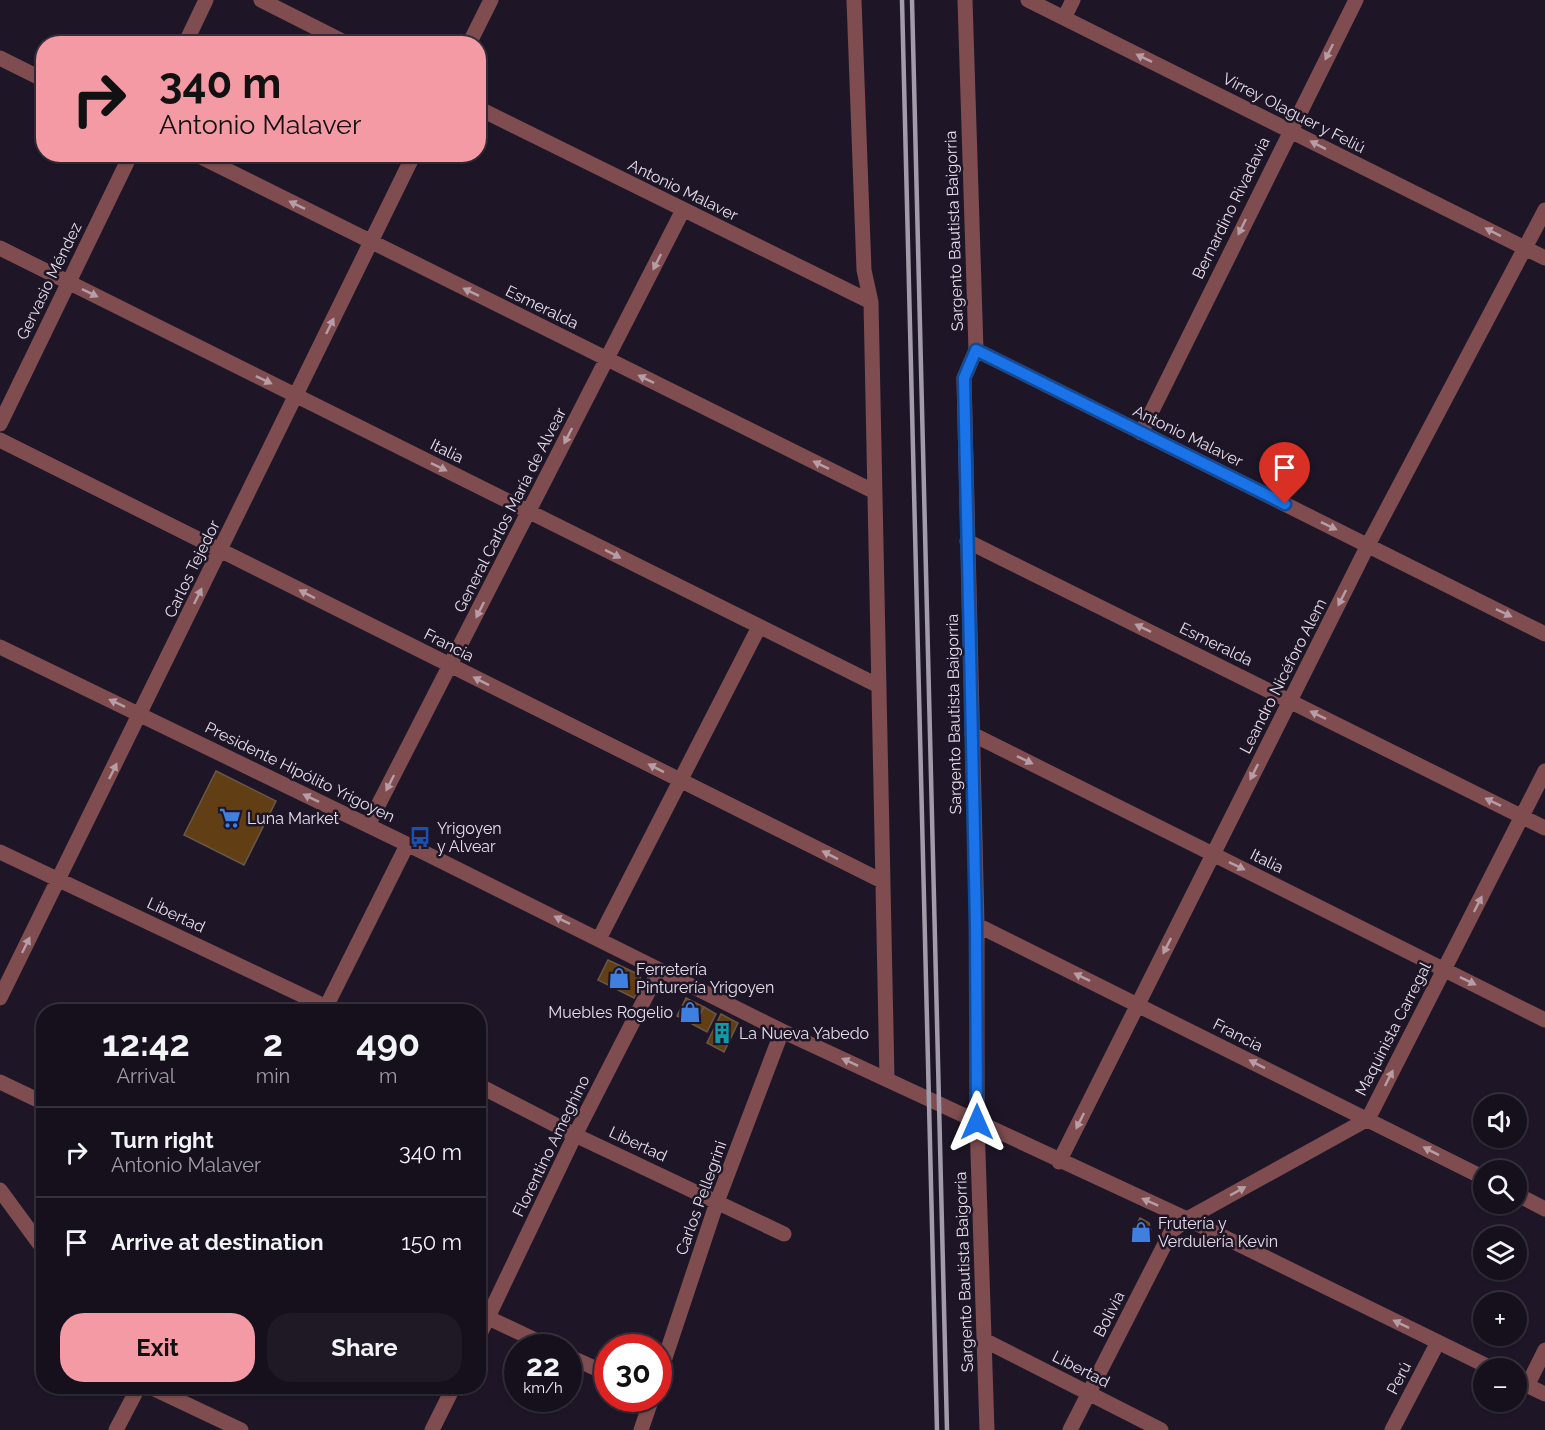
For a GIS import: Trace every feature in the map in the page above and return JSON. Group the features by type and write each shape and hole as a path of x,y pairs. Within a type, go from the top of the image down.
{"street":[{"path":"189,36 206,0"},
{"path":"261,0 332,36"},
{"path":"473,36 491,0"},
{"path":"854,0 864,270 871,302 873,491 887,1079"},
{"name":"Sargento Bautista Baigorria","path":"965,0 976,350 964,378 976,924 977,1122 987,1430"},
{"name":"Virrey Olaguer y Feliú","path":"1028,0 1545,258"},
{"path":"1064,18 1073,0"},
{"name":"Bernardino Rivadavia","path":"1141,433 1289,130 1356,0"},
{"path":"0,58 36,76"},
{"name":"Antonio Malaver","path":"486,112 871,302"},
{"name":"Gervasio Méndez","path":"0,424 127,162"},
{"name":"Esmeralda","path":"211,162 873,491"},
{"name":"Carlos Tejedor","path":"0,998 410,162"},
{"name":"General Carlos María de Alvear","path":"368,825 683,210"},
{"name":"Leandro Nicéforo Alem","path":"1059,1162 1368,545 1527,249 1545,210"},
{"name":"Italia","path":"0,248 879,686"},
{"name":"Antonio Malaver","path":"976,350 1545,634"},
{"name":"Francia","path":"0,440 882,881"},
{"name":"Esmeralda","path":"967,541 1545,828"},
{"path":"598,939 759,627"},
{"name":"Presidente Hipólito Yrigoyen","path":"0,647 368,825 659,971 1059,1162 1187,1219 1473,1359"},
{"name":"Italia","path":"972,734 1545,1020"},
{"name":"Maquinista Carregal","path":"1187,1219 1368,1119 1545,771"},
{"path":"332,1004 407,845"},
{"name":"Libertad","path":"0,852 317,1004"},
{"name":"Francia","path":"976,924 1473,1172"},
{"name":"Florentino Ameghino","path":"486,1311 659,971"},
{"name":"Carlos Pellegrini","path":"672,1337 717,1202 782,1030"},
{"path":"0,1082 36,1099"},
{"name":"Libertad","path":"486,1089 575,1135 783,1234"},
{"path":"0,1190 36,1239"},
{"path":"1527,1200 1545,1209"},
{"name":"Bolivia","path":"1070,1430 1171,1232 1187,1219"},
{"path":"486,1316 523,1334"},
{"name":"Libertad","path":"984,1340 1161,1430"},
{"name":"Perú","path":"1392,1430 1438,1342"},
{"path":"1527,1376 1545,1350"},
{"path":"1527,1385 1545,1394"},
{"path":"116,1430 135,1394"},
{"path":"165,1394 241,1430"},
{"path":"432,1430 450,1394"},
{"path":"641,1430 647,1412"}],"building":[{"name":"Luna Market","path":"216,771 276,801 244,865 184,835"},
{"name":"Ferretería Pinturería Yrigoyen","path":"608,960 640,975 641,983 634,998 598,980"},
{"name":"Muebles Rogelio","path":"686,998 704,1007 694,1025 677,1016"},
{"path":"704,1007 716,1014 707,1032 694,1025"},
{"name":"La Nueva Yabedo","path":"721,1014 738,1023 724,1052 707,1043"},
{"name":"Frutería y Verdulería Kevin","path":"1140,1218 1149,1223 1151,1230 1144,1242 1131,1235"}],"railway":[{"path":"902,0 937,1430"},
{"path":"912,0 947,1430"}],"place":[{"name":"Luna Market","path":"230,818"},
{"name":"Yrigoyen y Alvear","path":"420,837"},
{"name":"Ferretería Pinturería Yrigoyen","path":"619,978"},
{"name":"Muebles Rogelio","path":"690,1012"},
{"name":"La Nueva Yabedo","path":"722,1033"},
{"name":"Frutería y Verdulería Kevin","path":"1141,1232"}],"route":[{"path":"977,1122 976,924 964,378 976,350 1285,504"}]}
